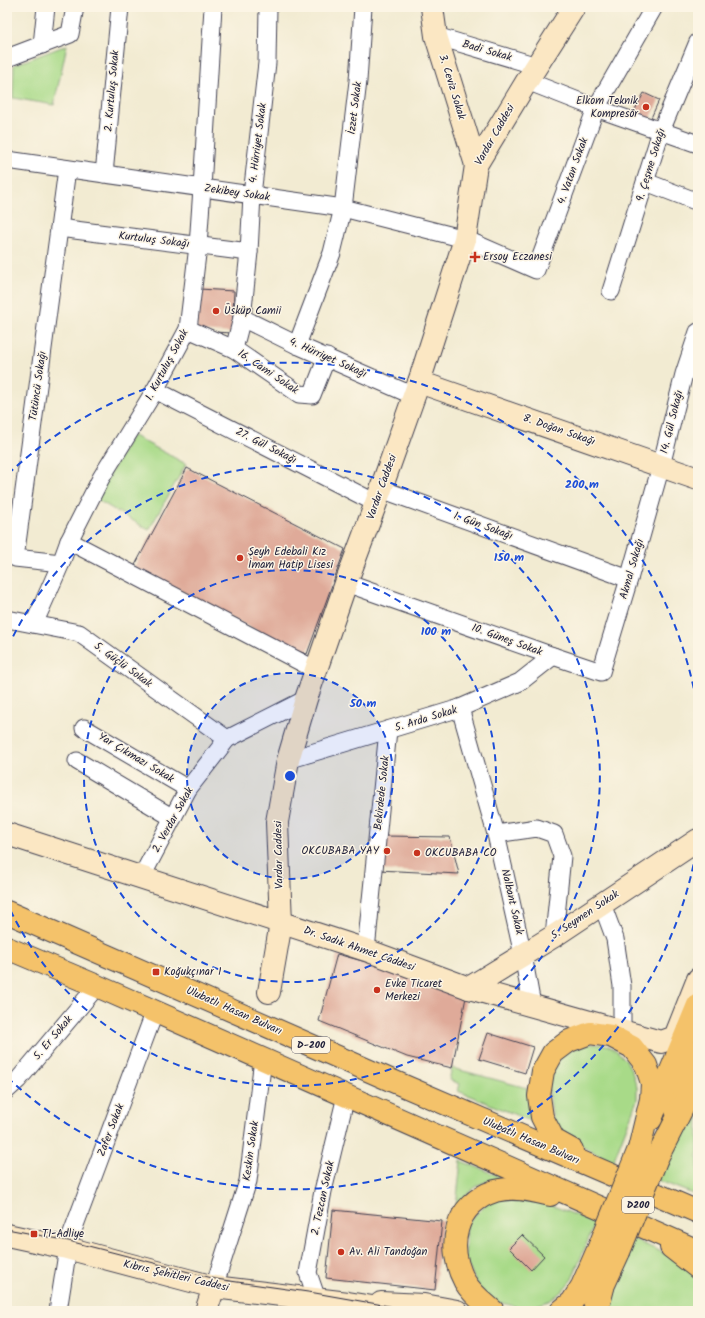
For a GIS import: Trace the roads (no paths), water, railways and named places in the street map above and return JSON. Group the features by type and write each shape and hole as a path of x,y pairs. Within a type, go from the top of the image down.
{"main road":[{"name":"Ulubatlı Hasan Bulvarı","path":"7,912 616,1177"},
{"path":"7,948 155,1011 605,1209"},
{"path":"648,1154 698,1005"},
{"path":"616,1177 554,1140 542,1117 539,1096 543,1071 553,1053 569,1041 590,1034 611,1036 632,1047 646,1065 652,1083 648,1154"},
{"path":"648,1154 687,1099 694,1082 698,1052"},
{"name":"D200","path":"609,1248 648,1154"},
{"name":"D200","path":"616,1177 698,1212"},
{"path":"493,1311 477,1298 465,1282 458,1265 455,1248 456,1233 461,1218 470,1205 482,1196 496,1191 528,1189 605,1209"},
{"path":"655,1193 698,1204"},
{"name":"D200","path":"605,1209 698,1250"},
{"path":"643,1226 698,1268"},
{"path":"597,1311 603,1288 609,1248"},
{"path":"561,1311 572,1302 578,1291 609,1248"},
{"path":"592,1311 603,1288"}],"street":[{"path":"42,45 46,7"},
{"path":"7,58 70,34 75,7"},
{"name":"2. Kurtuluş Sokak","path":"104,174 120,7"},
{"name":"1. Kurtuluş Sokak","path":"34,624 61,563 68,541 101,478 155,390 188,329 198,246 213,7"},
{"name":"4. Hürriyet Sokak","path":"234,349 242,318 249,252 252,195 267,63 268,7"},
{"name":"İzzet Sokak","path":"297,345 332,253 343,208 358,81 363,7"},
{"name":"3. Ceviz Sokak","path":"432,7 436,36 476,165"},
{"name":"Vardar Caddesi","path":"269,992 280,923 277,822 288,760 306,699 326,645 346,583 417,389 465,239 476,165 574,7"},
{"name":"4. Vatan Sokak","path":"465,239 536,270 596,108 654,7"},
{"name":"Badi Sokak","path":"436,36 532,73 596,108 698,144"},
{"name":"9. Çeşme Sokağı","path":"611,291 661,131 698,42"},
{"name":"Zekibey Sokak","path":"7,160 343,208 465,239"},
{"name":"Tütüncü Sokağı","path":"61,563 15,558 67,169"},
{"path":"646,182 698,202"},
{"name":"Kurtuluş Sokağı","path":"59,228 249,252"},
{"name":"4. Hürriyet Sokağı","path":"242,318 327,358 417,389"},
{"name":"16. Cami Sokak","path":"188,329 234,349 299,394 312,395 327,358"},
{"name":"14. Gül Sokağı","path":"661,466 684,374 698,332"},
{"name":"8. Doğan Sokağı","path":"417,389 698,479"},
{"name":"27. Gül Sokağı","path":"155,390 379,496"},
{"name":"Akmal Sokağı","path":"601,672 630,579 661,466"},
{"name":"1. Gün Sokağı","path":"379,496 630,579"},
{"path":"68,541 316,670"},
{"name":"10. Güneş Sokak","path":"346,583 601,672"},
{"name":"5. Güçlü Sokak","path":"7,619 79,633 227,739"},
{"name":"5. Arda Sokak","path":"288,760 460,708 520,682 553,656"},
{"name":"2. Verdar Sokak","path":"141,878 188,789 227,739 306,699"},
{"name":"Nalbant Sokak","path":"460,708 496,834 523,955 532,1005"},
{"name":"Yar Çıkmazı Sokak","path":"84,728 188,789"},
{"name":"Bekirdede Sokak","path":"366,950 388,730"},
{"path":"77,761 173,818"},
{"path":"496,834 537,828 554,834 562,856 554,936"},
{"name":"Dr. Sadık Ahmet Caddesi","path":"7,834 366,950 469,988 661,1042 675,1037 698,979"},
{"name":"5. Seymen Sokak","path":"469,988 554,936 698,840"},
{"path":"602,904 615,939 622,986 622,1031"},
{"name":"5. Er Sokak","path":"11,1083 97,986"},
{"name":"Zafer Sokak","path":"58,1311 67,1248 155,1011"},
{"name":"Keskin Sokak","path":"214,1287 248,1181 263,1059"},
{"name":"2. Tezcan Sokak","path":"315,1305 308,1273 323,1191 346,1096"},
{"name":"Kıbrıs Şehitleri Caddesi","path":"7,1235 67,1248 214,1287 315,1305 348,1303"},
{"path":"206,1311 214,1287"},
{"path":"348,1303 371,1302 424,1305 457,1311"},
{"path":"348,1303 397,1311"}],"tram line":[{"path":"7,1229 69,1241 216,1279 315,1293 417,1311"}],"place":[{"name":"Elkom Teknik Kompresör","path":"646,107"},
{"name":"Ersoy Eczanesi","path":"475,257"},
{"name":"Üsküp Camii","path":"216,311"},
{"name":"Şeyh Edebali Kız İmam Hatip Lisesi","path":"240,558"},
{"name":"OKCUBABA YAY","path":"387,851"},
{"name":"OKCUBABA CO","path":"417,853"},
{"name":"Koğukçınar 1","path":"156,972"},
{"name":"Evke Ticaret Merkezi","path":"377,990"},
{"name":"T1-Adliye","path":"34,1234"},
{"name":"Av. Ali Tandoğan","path":"341,1252"}]}
